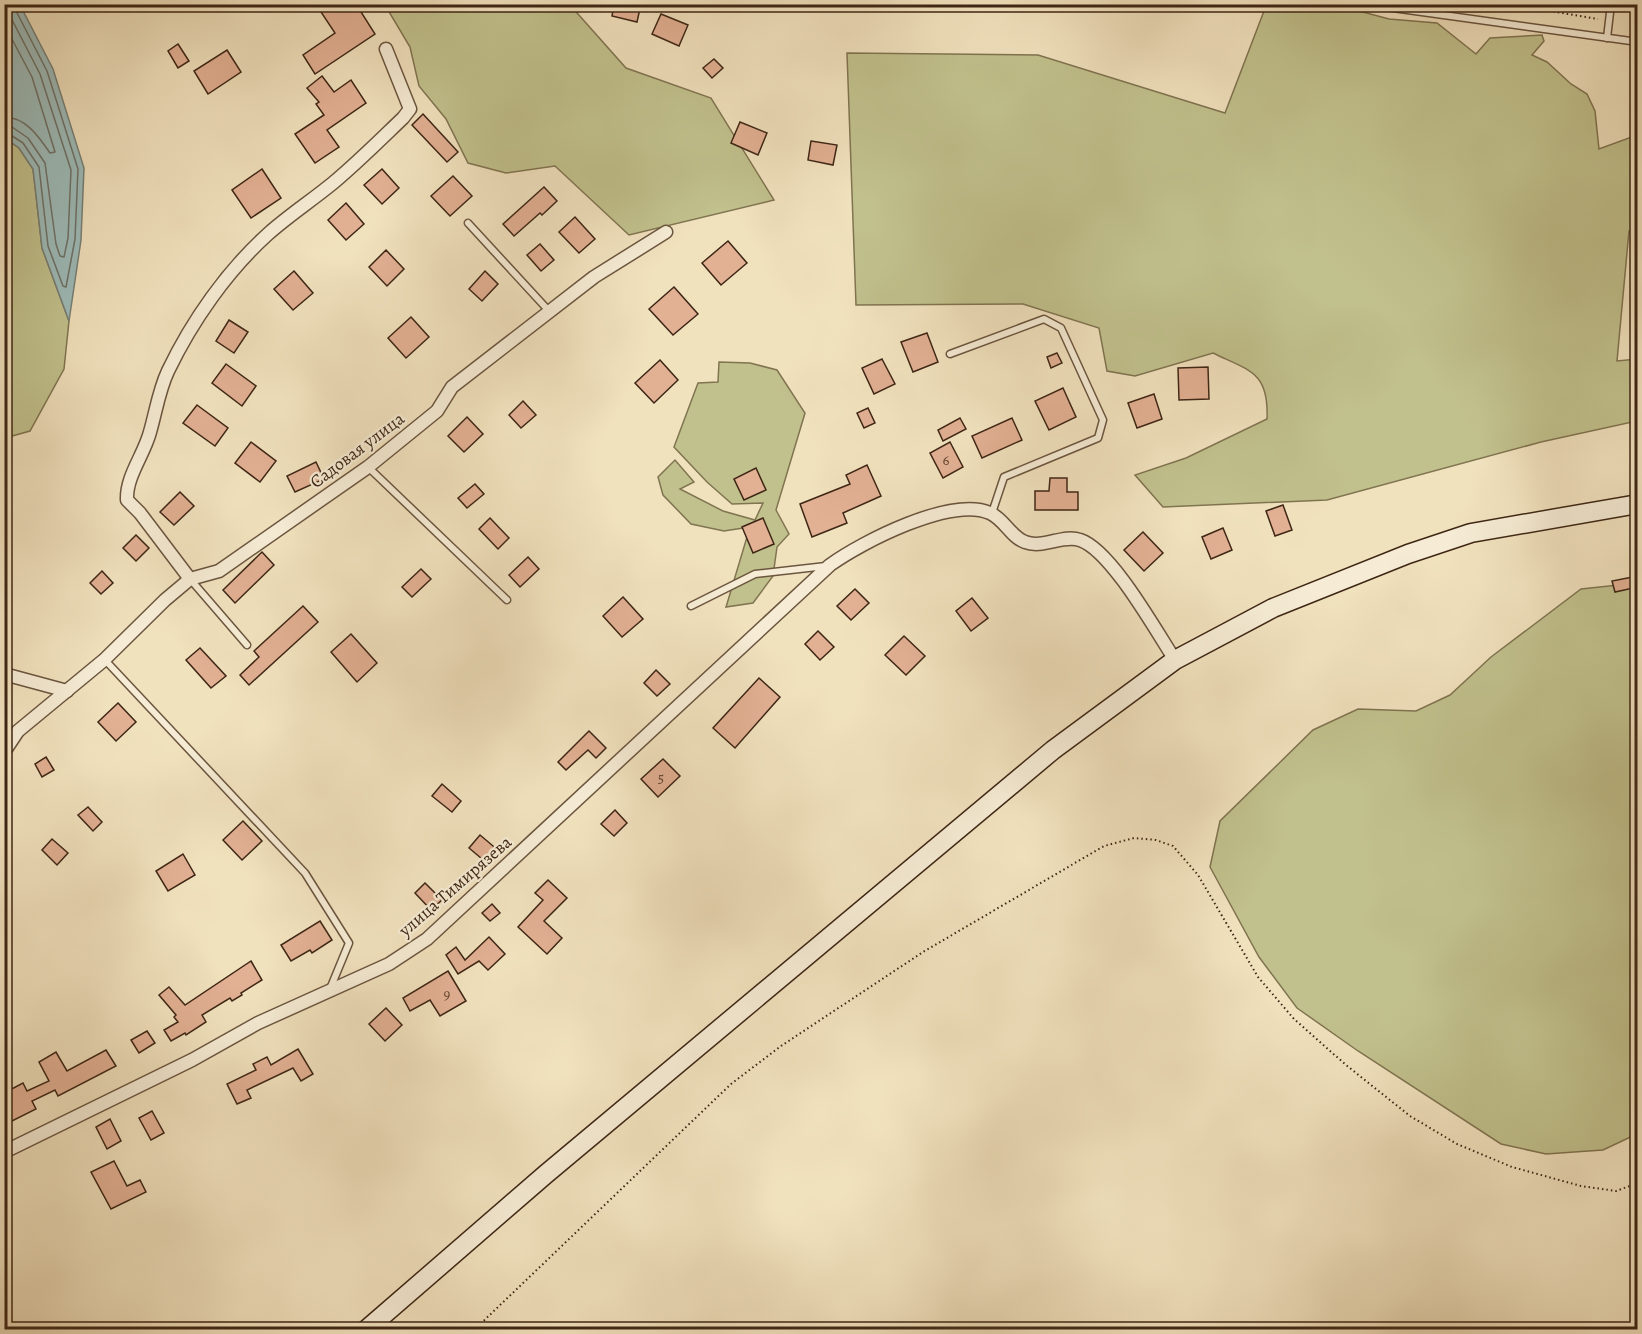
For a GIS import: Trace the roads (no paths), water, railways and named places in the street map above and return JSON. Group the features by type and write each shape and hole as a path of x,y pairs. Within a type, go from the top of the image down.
{"main road":[{"path":"366,1329 555,1166 1053,750 1175,660 1272,608 1418,550 1471,533 1638,504"}],"street":[{"path":"190,579 140,513 127,501 126,491 144,453 156,405 168,372 195,323 226,280 267,234 334,182 410,109 386,49"},
{"name":"Садовая улица","path":"4,752 18,731 104,660 165,600 190,579 219,571 368,467 437,411 452,387 594,278 666,232"},
{"name":"улица Тимирязева","path":"4,1152 192,1060 258,1023 389,964 427,939 830,566 847,553 891,530 926,517 956,511 976,510 992,513"},
{"path":"992,513 1010,531 1026,542 1046,543 1078,539 1090,545 1117,573 1175,660"},
{"path":"4,674 67,691"}],"lane":[{"path":"1364,4 1638,42"},
{"path":"1607,38 1611,4"},
{"path":"468,223 549,312"},
{"path":"950,354 1044,319 1061,328 1103,420 1098,438 1004,477 992,513"},
{"path":"368,467 507,600"},
{"path":"691,606 755,574 830,566"},
{"path":"190,579 247,645"},
{"path":"104,660 305,873 349,943 328,992"}],"water":[{"path":"4,5 20,5 53,69 84,168 81,240 69,321 42,248 33,169 19,148 5,138"}]}
